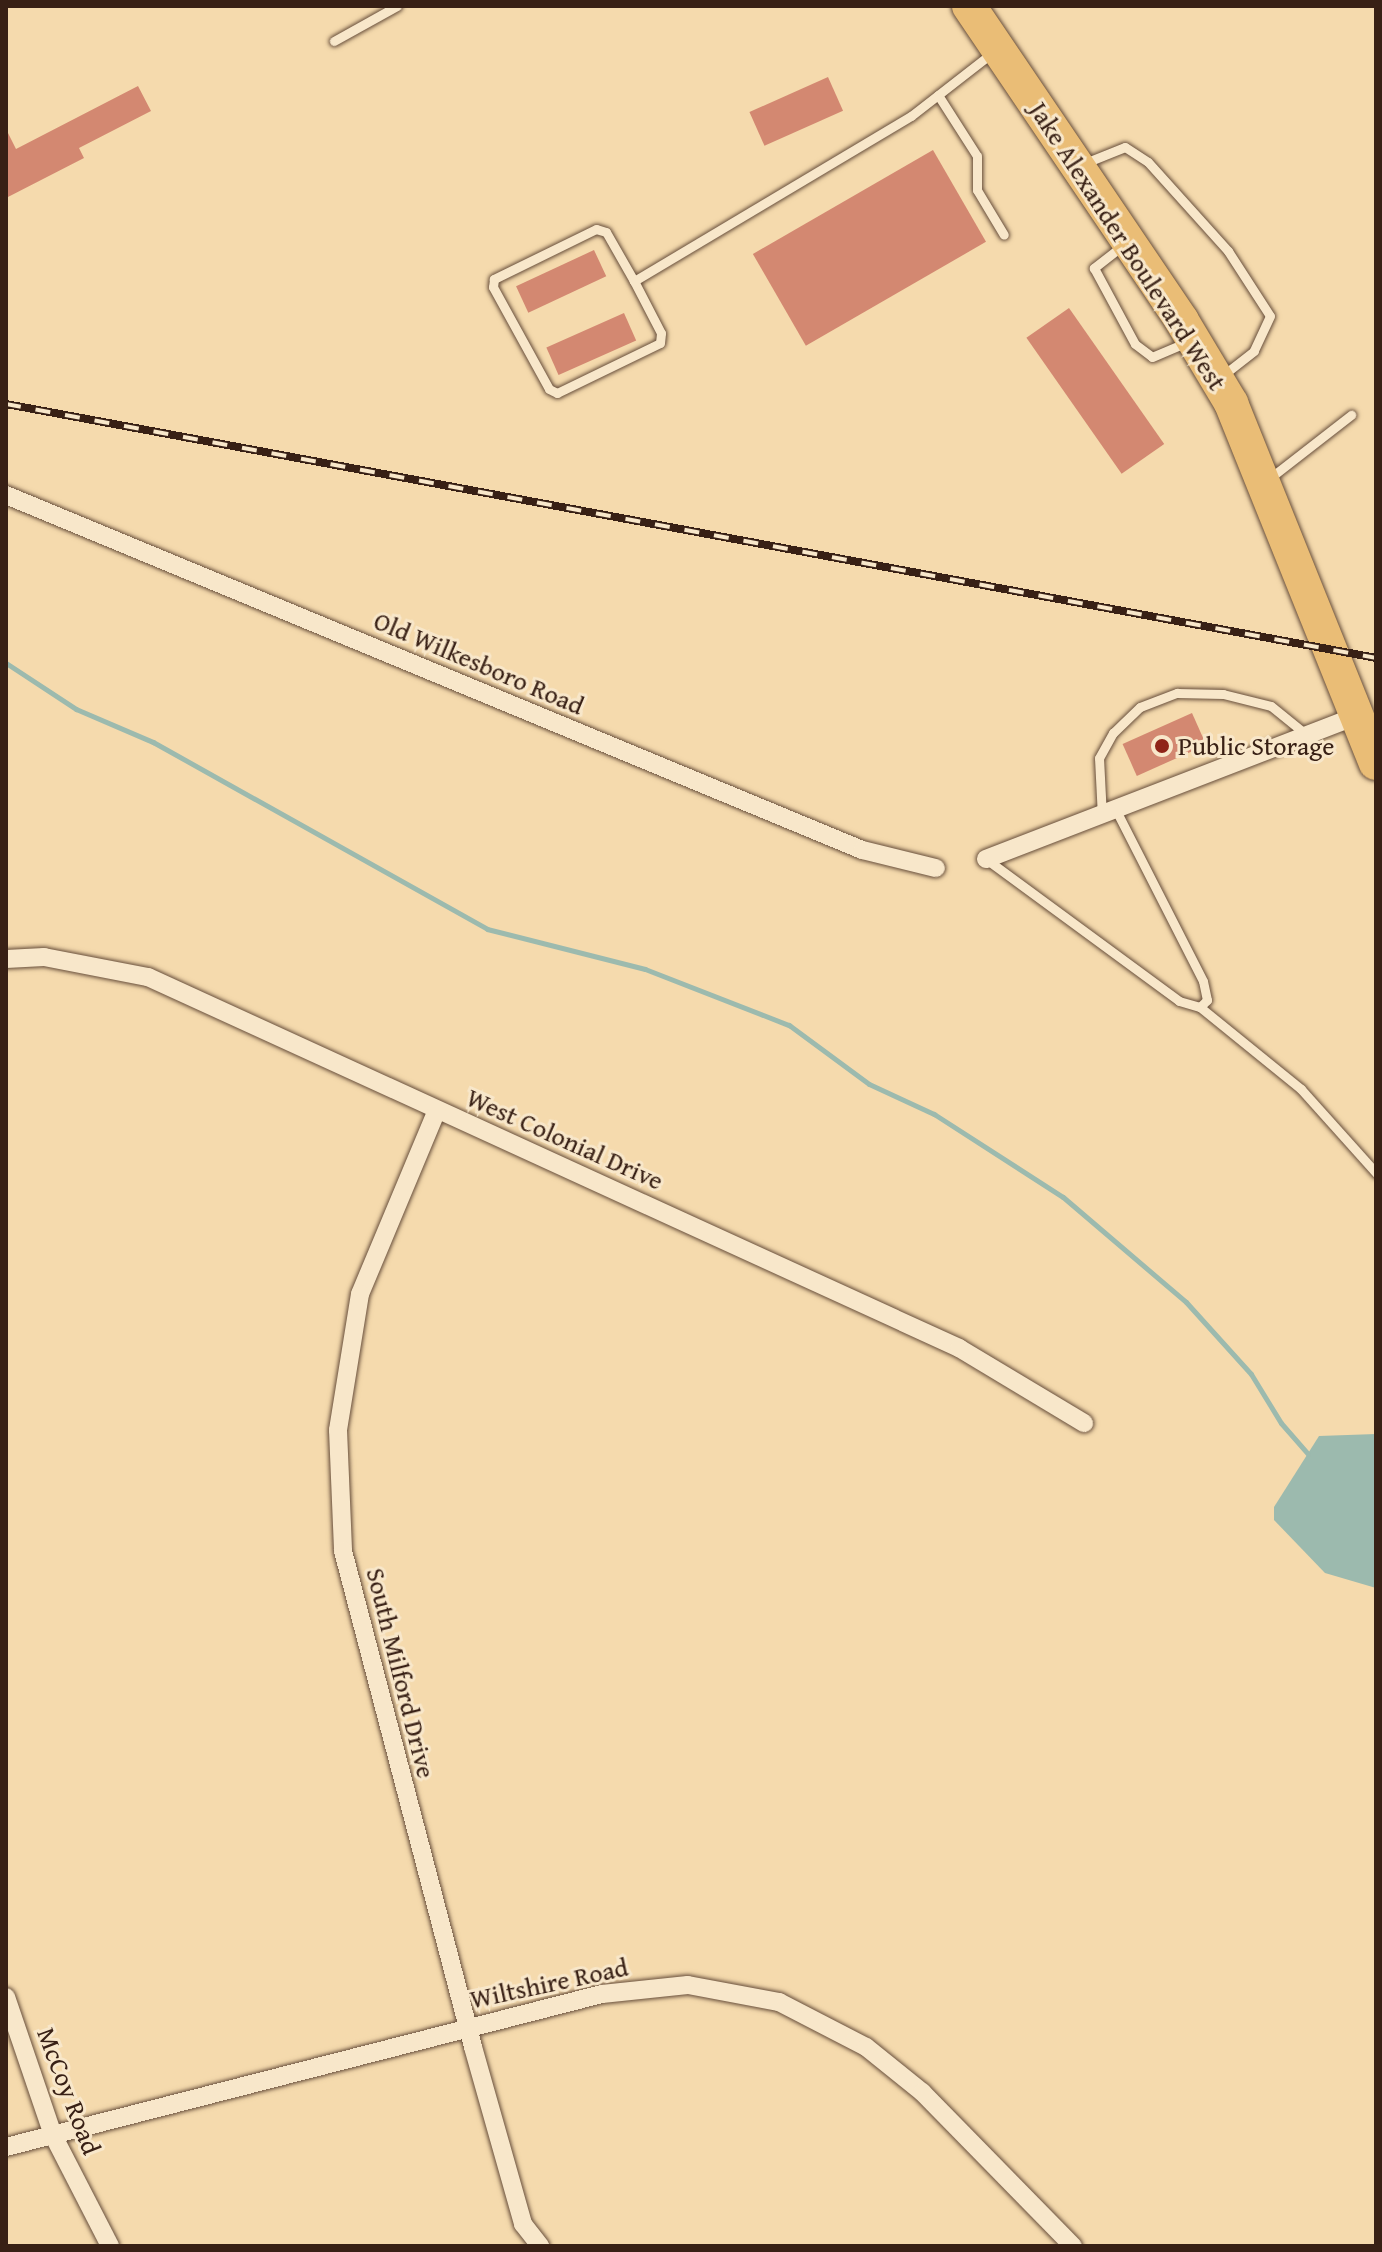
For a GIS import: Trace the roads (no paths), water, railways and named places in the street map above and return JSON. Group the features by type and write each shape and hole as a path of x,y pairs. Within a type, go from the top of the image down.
{"highway":[{"name":"Jake Alexander Boulevard West","path":"969,6 1129,241 1217,380 1265,482 1376,763"}],"street":[{"name":"Old Wilkesboro Road","path":"6,495 862,850 936,868"},
{"path":"986,859 1110,815 1357,716"},
{"name":"West Colonial Drive","path":"6,959 44,957 148,977 959,1348 1084,1423"},
{"name":"South Milford Drive","path":"437,1110 360,1294 344,1376 339,1494 343,1551 467,2026 523,2224 540,2246"},
{"name":"Wiltshire Road","path":"6,2147 467,2026 602,1994 688,1985 779,2002 866,2047 922,2092 1073,2246"},
{"name":"McCoy Road","path":"6,1997 53,2135 110,2246"}],"lane":[{"path":"334,41 397,6"},
{"path":"634,281 938,95 998,48"},
{"path":"938,95 977,156 977,190 1004,235"},
{"path":"1079,166 1125,147 1148,162 1237,264 1270,316 1254,351 1217,380"},
{"path":"596,229 606,232 634,281 661,333 660,343 557,393 549,389 493,287 494,279 596,229"},
{"path":"1129,241 1094,268 1135,344 1152,357 1193,339"},
{"path":"1265,482 1351,415"},
{"path":"1200,1007 1207,1000 1203,981 1110,815 1099,758 1113,733 1140,707 1177,693 1223,694 1271,706 1308,736"},
{"path":"986,859 1179,1001 1200,1007 1301,1089 1376,1173"}],"waterway":[{"path":"6,663 76,709 153,742 487,929 645,969 789,1025 869,1084 934,1114 1063,1197 1186,1302 1251,1374 1281,1423 1308,1454"}],"railway":[{"path":"6,404 1376,658"}],"place":[{"name":"Public Storage","path":"1162,746"}]}
